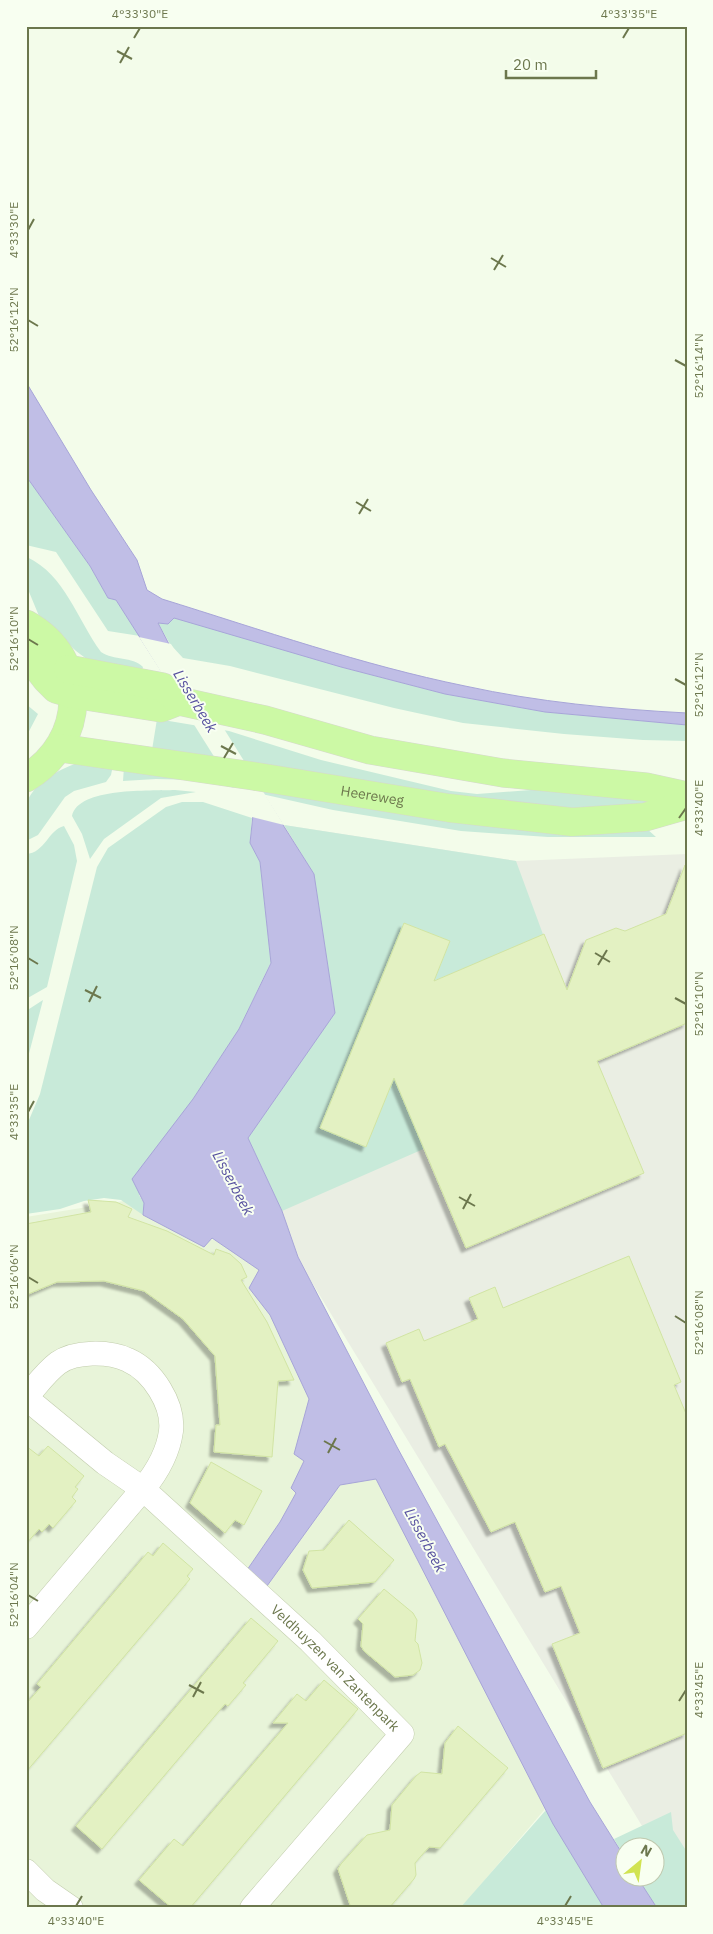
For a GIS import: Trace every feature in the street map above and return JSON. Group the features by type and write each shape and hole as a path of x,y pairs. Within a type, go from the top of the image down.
{"main road":[{"path":"26,624 51,642 70,682 70,722 60,748 40,769 26,778"},
{"path":"26,653 56,689 70,682 163,687 179,701 210,706 370,750 503,772 646,786 687,796"},
{"name":"Heereweg","path":"60,748 223,771 449,808 572,822 645,817 687,805"}],"street":[{"name":"Veldhuyzen van Zantenpark","path":"26,1628 143,1489 159,1469 171,1430 170,1410 152,1379 128,1360 101,1354 77,1355 58,1363 26,1397 105,1463 143,1489 310,1641 402,1734 252,1908"},
{"path":"26,1872 45,1890 70,1908"}],"shaded area":[{"path":"26,476 90,566 108,598 116,600 140,636 108,631 56,552 26,545"},
{"path":"27,557 40,565 61,586 101,652 111,657 134,661 143,667 141,674 88,660 39,616 27,587"},
{"path":"174,617 341,667 445,694 545,712 687,725 687,741 643,740 564,734 463,723 394,708 230,666 183,658 170,644 158,623 168,624"},
{"path":"26,704 38,714 26,737"},
{"path":"157,719 229,731 321,760 451,791 477,794 544,789 647,796 648,809 565,812 152,750"},
{"path":"77,763 113,765 111,775 106,782 74,791 65,797 38,835 26,841 25,814 29,797 47,779"},
{"path":"124,767 646,828 656,837 548,837 461,831 333,810 200,780 156,779 123,781"},
{"path":"175,790 196,792 161,798 104,839 90,859 82,834 72,816 77,807 87,800 117,792"},
{"path":"182,802 203,802 252,818 250,843 260,862 271,962 239,1029 193,1099 139,1195 144,1203 143,1215 121,1200 104,1198 84,1201 60,1209 26,1214 26,1127 40,1094 97,867 108,848 166,807"},
{"path":"284,825 516,861 687,854 687,1900 666,1865 666,1836 648,1836 229,1146 320,982"},
{"path":"284,825 516,861 544,937 423,985 395,1065 428,1147 282,1211 248,1138 335,1013 314,874"},
{"path":"64,826 74,845 77,861 47,987 26,999 26,854 38,850 54,832"},
{"path":"43,1000 26,1065 26,1011"},
{"path":"130,1200 268,1266 556,1796 461,1908 26,1908 26,1217"},
{"path":"546,1810 604,1908 460,1908"},
{"path":"671,1812 673,1830 687,1852 687,1908 657,1908 643,1886 666,1886 666,1836 620,1836"}],"water":[{"name":"Lisserbeek","path":"26,382 91,490 137,560 147,590 162,599 275,635 427,678 492,692 575,704 687,713 687,725 545,712 445,694 341,667 174,618 168,624 158,623 170,646 314,874 335,1013 248,1138 282,1211 298,1257 397,1447 590,1802 616,1844 616,1886 643,1886 657,1908 604,1908 553,1824 376,1479 340,1485 267,1586 247,1570 280,1522 296,1493 291,1488 304,1461 294,1454 309,1399 270,1315 249,1288 259,1270 212,1238 204,1247 143,1215 144,1203 132,1179 193,1099 239,1029 271,963 260,862 250,843 253,815 116,600 108,598 90,566 26,476"}],"pier":[{"path":"139,637 171,644 284,825 252,817"}],"building":[{"path":"685,865 687,1023 597,1061 644,1173 466,1248 394,1078 366,1147 320,1128 404,923 450,941 434,981 544,934 567,990 586,940 616,928 625,931 666,914"},
{"path":"88,1200 116,1202 132,1209 128,1217 167,1231 214,1255 216,1249 230,1254 241,1264 247,1277 241,1280 267,1322 294,1380 278,1381 272,1457 214,1452 216,1425 220,1425 215,1356 183,1319 144,1291 104,1281 57,1282 26,1295 26,1224 91,1212"},
{"path":"629,1256 681,1382 674,1385 687,1416 687,1733 603,1768 552,1644 580,1633 561,1586 545,1592 515,1522 491,1532 445,1444 439,1447 410,1379 402,1382 386,1343 419,1329 424,1341 478,1319 469,1298 495,1287 503,1308"},
{"path":"26,1446 39,1456 48,1446 84,1476 75,1487 78,1489 72,1497 76,1501 65,1514 53,1528 49,1524 42,1532 39,1529 26,1544"},
{"path":"211,1462 262,1491 244,1525 235,1520 225,1533 190,1503"},
{"path":"349,1520 394,1560 375,1582 312,1588 303,1570 309,1551 324,1550"},
{"path":"163,1543 193,1569 187,1576 190,1579 26,1772 26,1704 41,1687 37,1684 148,1552 153,1556"},
{"path":"384,1589 413,1613 417,1620 415,1641 418,1644 422,1663 420,1670 413,1675 395,1677 364,1651 361,1646 363,1624 358,1619"},
{"path":"251,1618 278,1641 243,1683 246,1685 228,1706 225,1704 102,1849 76,1826"},
{"path":"324,1680 358,1709 190,1908 172,1908 139,1880 174,1839 183,1846 288,1723 273,1723 297,1694 306,1701"},
{"path":"458,1726 508,1768 440,1848 429,1847 415,1863 416,1875 414,1879 389,1908 351,1908 338,1869 367,1835 390,1830 392,1805 416,1776 421,1772 442,1774 445,1743"}]}
